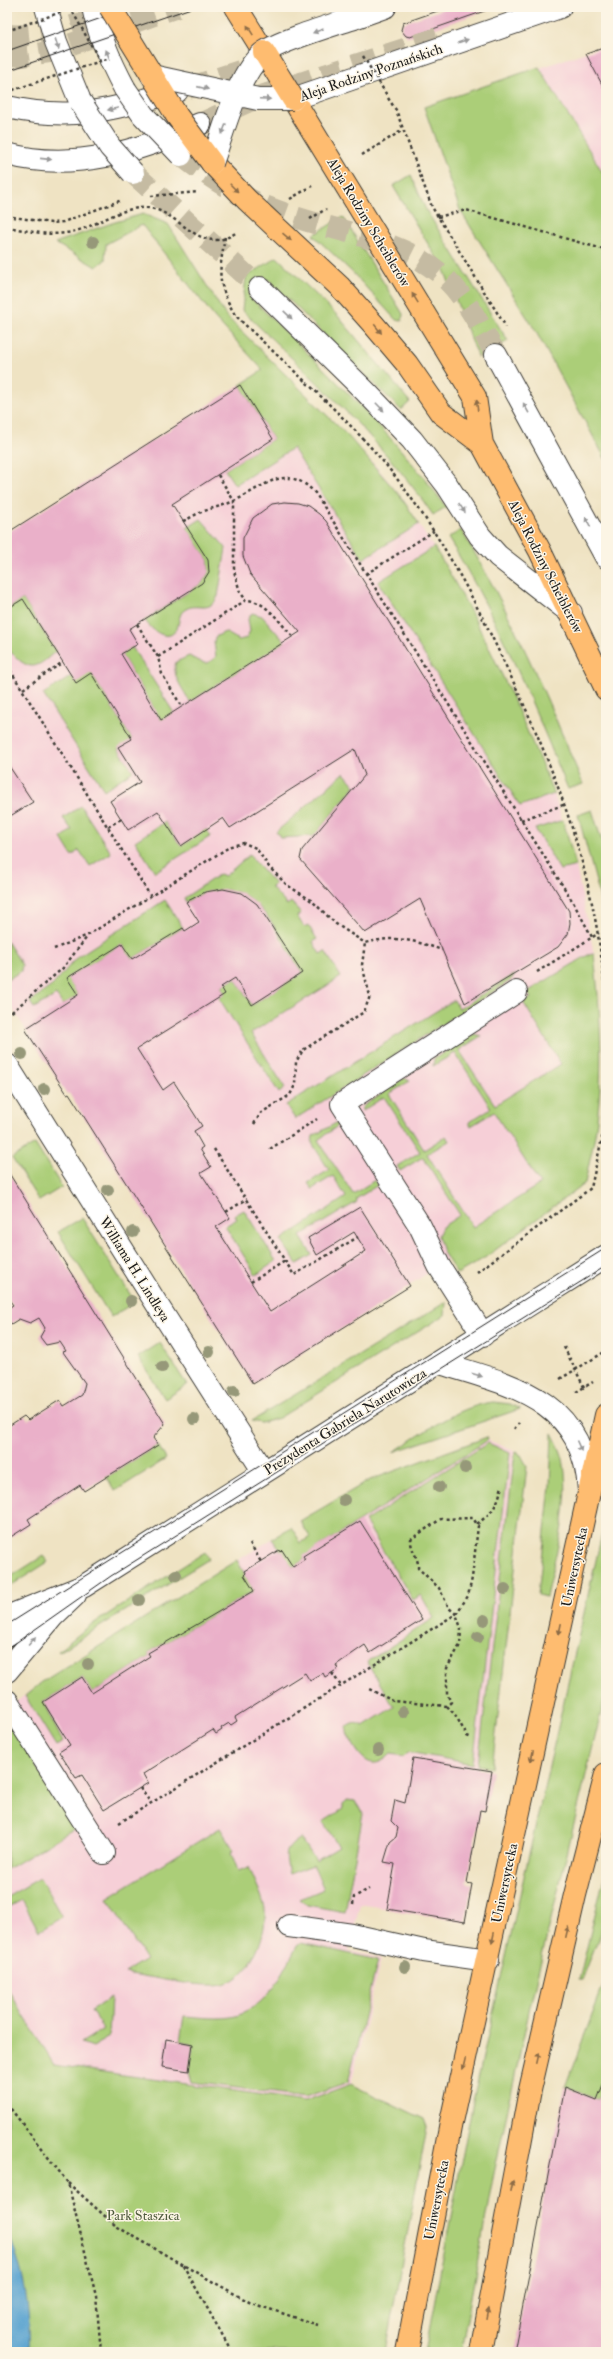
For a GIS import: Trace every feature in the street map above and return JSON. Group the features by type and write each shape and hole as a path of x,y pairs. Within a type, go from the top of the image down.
{"main road":[{"name":"Aleja Rodziny Scheiblerów","path":"110,7 189,133 212,163 247,200 340,287 374,324 406,364 441,413 482,444"},
{"name":"Aleja Rodziny Scheiblerów","path":"236,7 476,397 482,444 571,613 606,689"},
{"name":"Uniwersytecka","path":"407,2352 451,2122 590,1495 606,1415"},
{"path":"481,2352 530,2090 575,1895 606,1774"}],"street":[{"path":"46,7 56,42 80,101 110,147 133,173"},
{"path":"93,7 97,29 111,63 125,89 143,115 181,155"},
{"path":"212,163 237,96 247,74 264,52 385,7"},
{"name":"Aleja Rodziny Poznańskich","path":"237,96 258,99 293,99 368,64 560,7"},
{"path":"152,76 237,96"},
{"path":"7,107 52,115 85,114 129,105 177,91"},
{"path":"7,154 53,160 93,159 139,148 200,124"},
{"path":"260,288 365,391 412,440 447,485 480,536 498,556 571,613"},
{"path":"496,355 606,557"},
{"path":"483,1335 432,1252 420,1226 342,1104 516,992"},
{"name":"Williama H. Lindleya","path":"7,1065 264,1472"},
{"name":"Prezydenta Gabriela Narutowicza","path":"7,1616 84,1586 606,1256"},
{"path":"440,1362 518,1388 547,1405 565,1423 581,1450 588,1478 590,1495"},
{"path":"7,1636 84,1586"},
{"name":"Prezydenta Gabriela Narutowicza","path":"7,1671 53,1616 84,1586"},
{"path":"7,1701 104,1853"},
{"path":"289,1926 352,1935 424,1951 488,1960"}],"path":[{"path":"7,31 61,12 64,7"},
{"path":"70,7 100,61"},
{"path":"368,64 396,110 432,207 507,329"},
{"path":"374,148 403,130"},
{"path":"286,202 315,184"},
{"path":"146,197 205,192"},
{"path":"7,216 51,223 63,222 126,200"},
{"path":"306,221 330,207"},
{"path":"7,227 48,233 65,233 123,210 149,208 167,213 200,238 225,237 242,229"},
{"path":"438,217 466,210 606,250"},
{"path":"225,237 219,274 224,296 235,315 361,438 407,492 434,531 483,619 520,694 566,804 591,891 599,933 606,1003"},
{"path":"218,475 234,501 234,571 236,580 246,600"},
{"path":"183,521 197,513 234,501 266,482 282,478 296,479 316,494 573,902 592,937"},
{"path":"366,574 434,531"},
{"path":"158,657 246,600 253,601 269,610 292,637"},
{"path":"137,624 158,657 162,674 182,707"},
{"path":"23,689 63,662"},
{"path":"7,665 151,897"},
{"path":"521,820 566,804"},
{"path":"108,827 121,819"},
{"path":"54,948 88,935 231,846 244,843 256,848 268,867 287,885 312,901 336,924 365,944"},
{"path":"516,992 539,970 599,933"},
{"path":"7,1016 63,968 88,935"},
{"path":"365,944 385,938 412,940 442,950"},
{"path":"254,1124 261,1113 290,1095 295,1085 296,1062 303,1050 364,1012 370,996 362,965 365,944"},
{"path":"270,1149 342,1104"},
{"path":"454,1288 506,1253 591,1188 604,1129 606,1104"},
{"path":"214,1149 247,1199 294,1276 358,1237"},
{"path":"226,1212 247,1199"},
{"path":"251,1282 285,1261"},
{"path":"564,1347 584,1387"},
{"path":"556,1382 606,1351"},
{"path":"571,1395 593,1382"},
{"path":"477,1524 490,1515 496,1507 502,1486"},
{"path":"118,1824 456,1614 468,1596 476,1554 477,1524 473,1518 441,1519 411,1539 410,1546 418,1561 418,1568 438,1588 448,1608 456,1614 461,1628 460,1645 454,1660 447,1668 447,1694 452,1702 447,1706"},
{"path":"250,1543 261,1562"},
{"path":"332,1673 341,1686"},
{"path":"369,1689 393,1701 447,1706 456,1716 467,1736 472,1738"},
{"path":"140,1788 151,1803"},
{"path":"7,2104 68,2183 116,2226 251,2303 318,2326"},
{"path":"68,2183 96,2296 100,2352"},
{"path":"183,2265 232,2352"}],"shaded area":[{"path":"606,45 606,177 540,68"},
{"path":"273,364 375,465 401,497 445,565 505,683 554,794 576,866 594,954 588,955 527,992 563,1049 556,1173 439,1266 253,1384 69,1093 67,1094 7,1000 7,533"},
{"path":"487,1437 488,1440 514,1451 478,1765 480,1810 467,1883 472,1884 465,1922 360,1904 349,1951 381,1958 351,2084 305,2101 54,2065 7,1988 7,1869 74,1828 7,1720 7,1709 42,1682 291,1527 301,1543 310,1537 300,1521 370,1480"}],"green space":[{"path":"539,67 606,178 606,460 535,330 460,210 424,107"},
{"path":"411,175 426,210 508,341 478,357 445,272 393,186"},
{"path":"143,214 168,224 226,316 348,436 401,497 419,524 363,559 293,448 235,485 225,470 273,439 240,385 263,370 215,318 142,225 106,244 105,260 96,267 55,243"},
{"path":"343,217 403,314 402,321 396,320 353,273 313,235"},
{"path":"277,257 337,315 410,402 401,410 268,279 251,298 378,424 424,478 446,507 433,515 412,486 367,433 242,310 246,277"},
{"path":"201,519 226,548 218,596 215,602 207,607 190,607 183,611 180,615 177,628 174,633 169,635 160,634 147,624 145,620 202,583 209,572 208,560 187,528"},
{"path":"461,530 496,591 527,654 583,784 568,789 528,693 498,629 466,568 448,538"},
{"path":"434,547 484,637 554,794 520,806 378,582"},
{"path":"23,599 56,651 42,663 34,666 29,666 23,663 7,650 7,609"},
{"path":"252,613 262,616 285,642 190,702 177,678 175,672 176,662 189,656 203,663 208,663 216,657 214,642 215,637 225,632 239,640 247,638 250,631 248,619"},
{"path":"132,647 174,713 161,720 121,654"},
{"path":"91,673 132,739 118,748 133,771 104,790 43,694 72,676"},
{"path":"344,773 355,786 314,836 281,838 276,832"},
{"path":"81,806 111,853 90,866 79,850 72,856 61,838 72,830 63,818"},
{"path":"592,810 606,854 606,929 598,889 578,815"},
{"path":"563,820 576,866 560,870 535,829"},
{"path":"165,822 181,846 206,829 211,836 155,872 135,841"},
{"path":"249,855 275,884 271,887 287,905 291,902 301,913 297,916 304,927 308,925 317,939 313,942 320,954 325,951 341,977 251,1033 285,1088 279,1093 219,998 225,994 221,987 235,978 252,1005 302,973 270,920 258,905 244,895 228,890 209,892 186,902 184,898 220,874 225,876"},
{"path":"165,900 183,928 132,959 122,944 68,978 78,995 63,1005 56,995 34,1008 30,1002 53,985 77,957"},
{"path":"7,941 22,965 21,971 7,980"},
{"path":"594,954 598,995 601,1058 596,1128 585,1183 486,1257 457,1274 443,1252 438,1236 442,1227 460,1215 423,1157 400,1171 397,1166 420,1152 384,1097 362,1111 362,1107 404,1078 410,1081 389,1094 424,1150 446,1136 449,1141 427,1154 473,1227 540,1184 494,1112 471,1126 469,1122 491,1108 455,1053 433,1066 434,1059 474,1034 481,1036 459,1050 495,1105 561,1064 523,1002 531,998 527,992 588,955"},
{"path":"515,974 510,981 295,1119 286,1105 454,1000 459,1009"},
{"path":"336,1123 339,1125 318,1140 353,1194 375,1180 378,1185 356,1199 357,1202 300,1236 312,1255 297,1264 281,1240 346,1197 333,1176 312,1189 308,1183 329,1170 312,1143 313,1136"},
{"path":"35,1144 62,1187 39,1201 12,1158"},
{"path":"244,1210 276,1261 256,1275 225,1226 237,1219 235,1215"},
{"path":"82,1218 135,1302 111,1317 58,1232"},
{"path":"446,1302 445,1315 279,1418 261,1423 252,1421"},
{"path":"160,1343 187,1385 165,1399 138,1357"},
{"path":"493,1402 510,1404 520,1409 393,1452 453,1415 466,1409"},
{"path":"552,1433 560,1449 566,1481 564,1515 546,1597 538,1595 550,1486"},
{"path":"487,1437 488,1440 304,1556 305,1559 293,1567 272,1539 291,1527 301,1543 310,1537 300,1521 370,1480"},
{"path":"488,1443 510,1453 473,1764 408,1752 404,1756 391,1754 379,1762 369,1762 361,1756 348,1736 347,1727 355,1724 363,1726 394,1707 367,1662 434,1618 421,1595 413,1600 365,1521"},
{"path":"158,1445 166,1459 115,1491 106,1477"},
{"path":"515,1452 521,1455 527,1466 492,1768 478,1765"},
{"path":"606,1516 606,1692 530,2006 492,2183 461,2352 425,2352 473,2101"},
{"path":"205,1552 209,1559 59,1652 58,1651 88,1627"},
{"path":"43,1556 48,1562 7,1588 7,1579"},
{"path":"237,1560 254,1591 148,1653 150,1656 92,1693 82,1677 43,1702 63,1742 56,1746 25,1696 42,1682"},
{"path":"7,1720 75,1828 7,1869"},
{"path":"347,1800 355,1801 363,1814 345,1912 307,1905 300,1899 324,1889 313,1865 289,1874 286,1857 288,1849 301,1838 316,1861 339,1847 323,1822 343,1809 343,1805"},
{"path":"220,1828 234,1850 231,1852 238,1871 249,1867 264,1905 265,1922 263,1934 253,1958 237,1977 227,1983 216,1985 182,1983 125,1973 146,1960 107,1898"},
{"path":"606,1869 606,1919 582,1980 579,1980"},
{"path":"40,1878 62,1917 39,1931 22,1900 7,1908 7,1897"},
{"path":"301,1943 378,1960 348,2082 305,2097 192,2082 189,2071 193,2044 180,2041 184,2016 223,2018 236,2016 248,2011 274,1987 297,1946"},
{"path":"606,1978 606,2079 597,2100 565,2087"},
{"name":"Park Staszica","path":"7,1988 54,2065 305,2101 351,2084 424,2119 427,2127 385,2352 7,2352"},
{"path":"111,1997 109,2037 92,2047 81,2043 103,2029 91,2011"}],"water":[{"path":"7,2230 18,2260 25,2290 29,2321 29,2352 7,2352"}],"building":[{"path":"449,7 496,7 410,37 406,36 401,30 403,23"},
{"path":"606,47 606,92 586,54"},
{"path":"240,385 273,439 172,504 208,560 209,572 202,583 129,629 138,644 121,654 161,720 300,632 250,574 243,556 243,538 253,518 272,504 285,502 298,503 308,506 326,521 569,911 570,923 568,934 558,947 465,1003 420,899 365,933 300,859 302,850 365,775 355,749 230,828 223,818 181,846 158,811 128,830 110,801 140,782 118,747 132,739 91,673 76,683 23,599 7,609 7,533"},
{"path":"7,763 33,802 7,818"},
{"path":"223,889 242,893 257,904 302,973 252,1005 235,978 221,987 225,994 137,1049 163,1090 174,1082 202,1126 194,1131 203,1147 200,1149 211,1167 201,1173 230,1218 216,1227 270,1312 366,1251 354,1232 317,1255 308,1238 360,1207 410,1286 253,1384 69,1093 67,1094 25,1029 78,995 67,978 122,944 132,959 183,928 185,931 199,922 186,902 205,892"},
{"path":"7,1170 165,1424 153,1438 158,1445 84,1491 80,1485 28,1519 31,1524 9,1538 7,1427 24,1416 28,1420 60,1400 64,1406 82,1395 85,1383 63,1352 66,1351 60,1342 46,1345 40,1337 45,1328 39,1318 30,1323 19,1319 11,1324 7,1317 7,1309 13,1305 7,1297"},
{"path":"360,1521 422,1620 370,1653 365,1645 336,1665 338,1669 325,1677 323,1673 310,1681 305,1673 235,1717 237,1721 231,1725 229,1723 221,1728 222,1730 216,1734 213,1730 143,1774 148,1783 104,1810 82,1775 76,1778 59,1752 70,1745 43,1702 82,1677 92,1693 150,1656 148,1653 254,1591 244,1575 246,1573 245,1571 279,1550 280,1552 282,1550 293,1567 305,1559 303,1556"},
{"path":"413,1758 492,1771 485,1811 480,1810 467,1883 472,1884 465,1922 387,1909 395,1864 384,1862 390,1842 396,1837 398,1828 391,1821 395,1800 405,1803"},
{"path":"166,2039 193,2044 189,2071 162,2067"},
{"path":"606,2077 606,2352 514,2352 565,2087 597,2100"}],"tunnel":[{"path":"7,54 22,56 49,52 177,7"},
{"path":"7,35 47,32 74,26 113,13"},
{"path":"200,124 258,97 441,37"},
{"path":"188,88 246,69 262,61"},
{"path":"181,155 217,181 255,202 304,220 388,244 427,264 444,277 460,294 496,355"},
{"path":"133,173 260,288"}],"tram line":[{"path":"7,51 133,7"},
{"path":"7,71 194,7"},
{"path":"7,1625 606,1248"},
{"path":"7,1649 111,1576 606,1266"}]}
